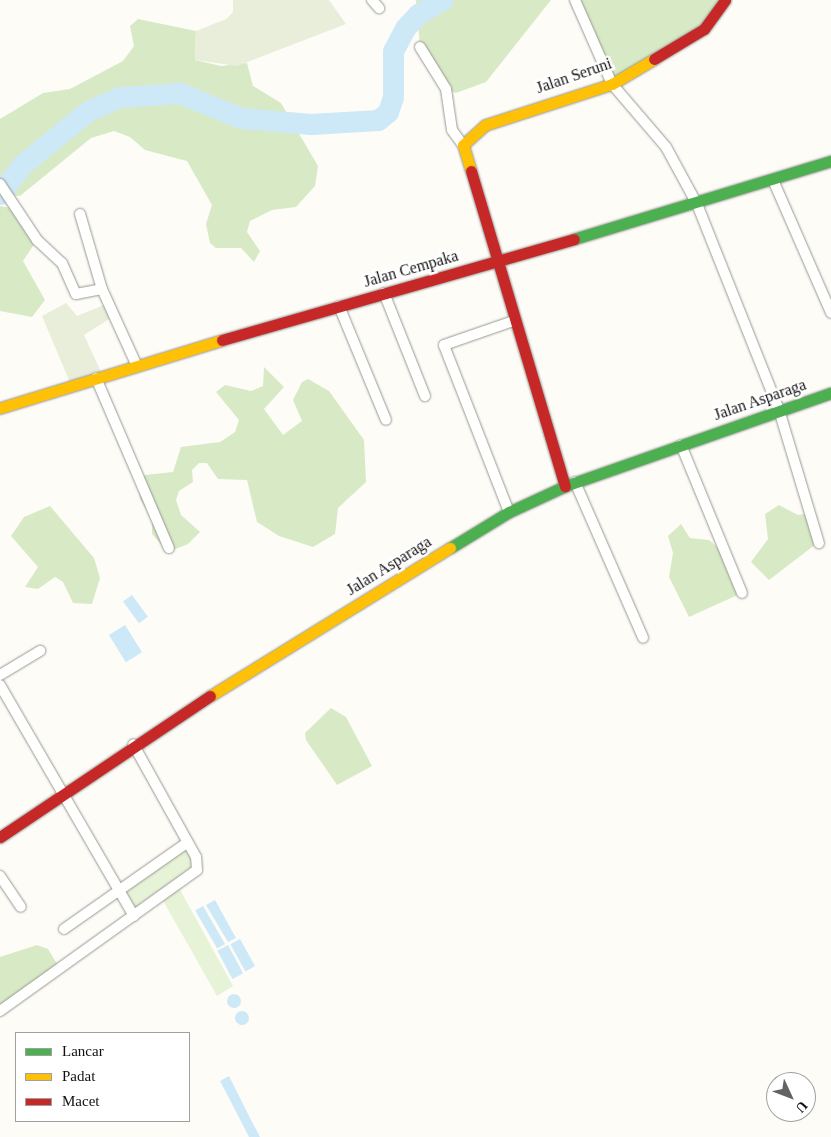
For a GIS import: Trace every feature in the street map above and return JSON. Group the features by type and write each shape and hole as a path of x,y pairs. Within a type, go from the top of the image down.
{"street":[{"path":"575,0 612,84 666,147 697,204 779,410 819,543"},
{"name":"Jalan Seruni","path":"463,145 485,125 612,84 704,29 725,0"},
{"path":"420,47 446,88 452,130 463,145 464,161 570,484 643,638"},
{"name":"Jalan Cempaka","path":"0,408 339,306 697,204 831,161"},
{"path":"773,180 831,313"},
{"path":"0,184 37,240 62,263 76,294 102,289"},
{"path":"80,214 102,289 137,366"},
{"path":"384,294 425,396"},
{"path":"339,306 386,420"},
{"path":"509,512 444,344 516,320"},
{"path":"96,378 169,548"},
{"name":"Jalan Asparaga","path":"0,837 133,744 509,512 570,484 831,393"},
{"path":"681,444 742,593"},
{"path":"0,675 40,651"},
{"path":"0,685 60,795 134,916"},
{"path":"0,1011 195,874 198,864 133,744"},
{"path":"64,929 187,843"},
{"path":"0,876 21,908"}],"green space":[{"path":"233,0 329,0 346,24 237,66 195,60 196,31 226,19 233,12"},
{"path":"416,0 551,0 486,82 456,93 446,89 420,47"},
{"path":"569,0 725,0 711,21 612,84 594,29"},
{"path":"138,19 196,31 195,60 221,66 247,63 253,86 281,103 318,166 315,186 296,207 272,210 250,221 247,232 260,251 254,262 241,248 216,248 210,243 206,224 212,205 187,161 145,150 130,137 114,131 91,138 20,196 9,195 0,184 0,119 43,93 70,89 123,61 134,46 130,26"},
{"path":"0,206 11,208 37,240 23,261 45,300 32,317 0,311"},
{"path":"66,303 77,316 109,303 114,316 84,335 103,376 71,385 42,316"},
{"path":"264,367 284,387 264,409 283,435 302,421 293,400 302,382 308,379 329,391 364,440 366,482 338,508 335,534 313,547 279,536 257,522 247,480 218,479 207,463 199,463 192,470 193,482 179,491 176,500 181,515 200,532 188,544 168,552 152,534 152,519 140,499 138,485 145,475 173,472 181,447 220,442 235,432 239,420 216,392 225,385 251,391 263,386"},
{"path":"779,505 798,515 812,513 816,544 769,580 751,562 768,539 765,514"},
{"path":"50,506 94,558 100,578 92,604 73,603 63,582 55,577 38,589 25,587 38,567 11,536 24,517"},
{"path":"681,524 690,538 709,540 721,550 742,593 689,617 669,577 673,553 668,536"},
{"path":"331,708 346,717 372,766 337,785 306,740 305,733"},
{"path":"187,843 198,864 178,886 233,986 217,996 161,897 134,916 119,891"},
{"path":"37,945 48,949 60,969 0,1011 0,957"}],"water":[{"path":"132,595 148,617 139,623 123,601"},
{"path":"125,625 142,652 126,662 109,635"},
{"path":"215,900 236,938 228,942 206,905"},
{"path":"203,906 225,944 217,949 195,910"},
{"path":"240,939 255,966 245,971 230,944"},
{"path":"228,945 243,973 232,979 217,951"},
{"path":"231,994 237,994 241,1001 237,1008 231,1008 227,1004 227,998"},
{"path":"239,1011 245,1011 249,1018 245,1025 239,1025 235,1021 235,1015"},
{"path":"229,1076 260,1137 249,1137 220,1081"}],"waterway":[{"path":"0,194 23,164 88,111 120,97 180,93 241,118 311,124 378,120 388,112 393,97 393,51 405,28 418,14 442,0"}],"traffic: fast":[{"path":"574,239 831,161"},
{"path":"450,548 509,512 565,486 831,393"}],"traffic: slow":[{"path":"471,171 463,145 485,125 612,84 654,59"},
{"path":"0,408 222,340"},
{"path":"210,696 450,548"}],"traffic: jam":[{"path":"654,59 704,29 725,0"},
{"path":"471,171 565,486"},
{"path":"222,340 574,239"},
{"path":"0,837 210,696"}]}
